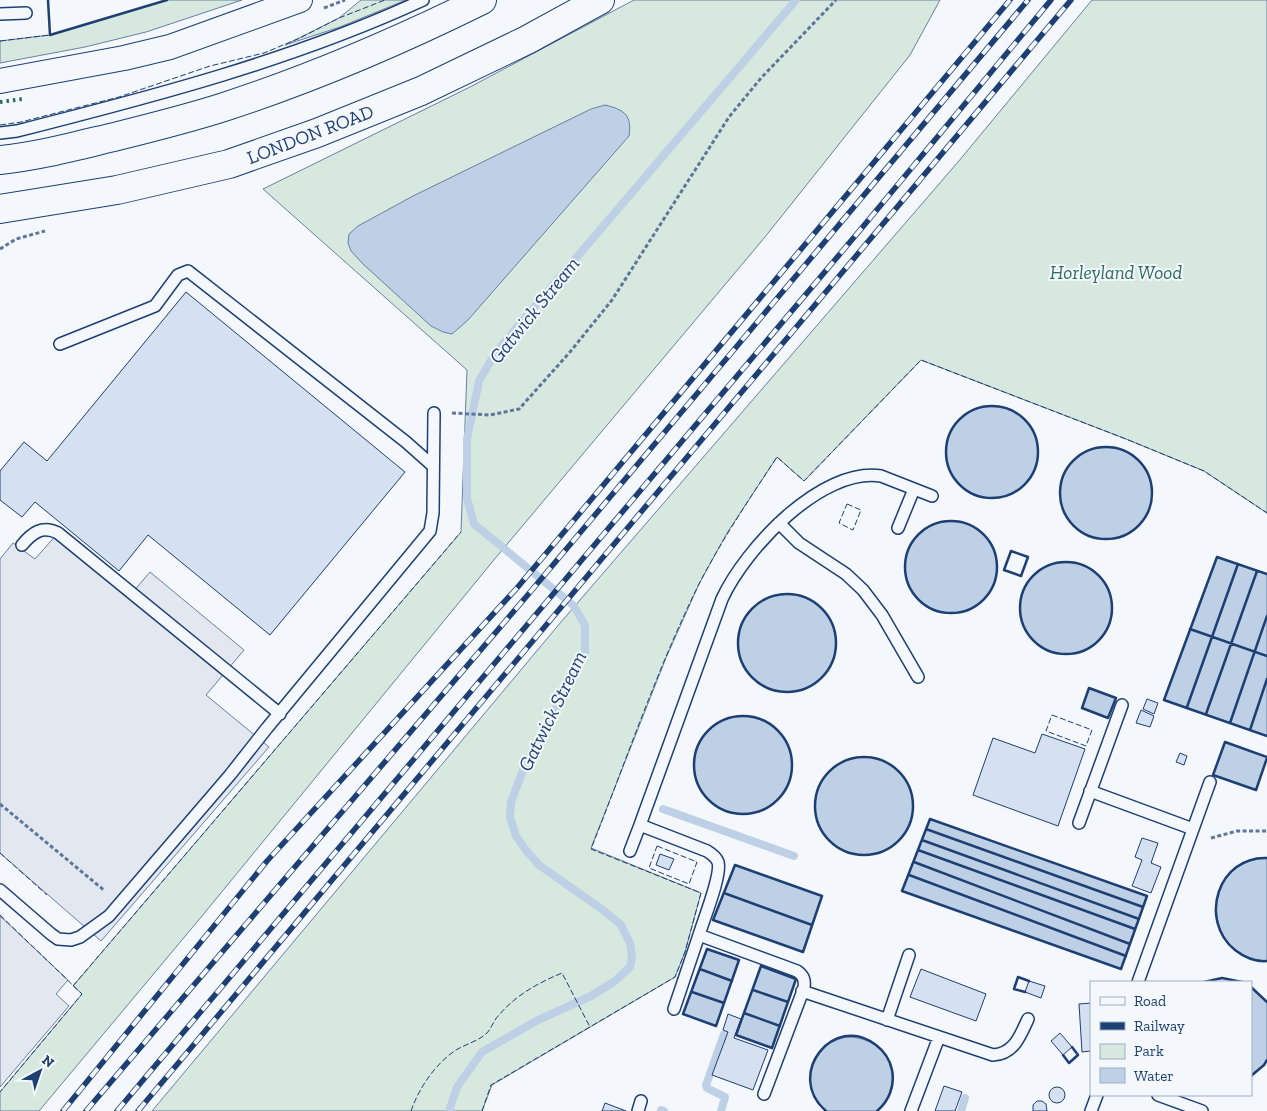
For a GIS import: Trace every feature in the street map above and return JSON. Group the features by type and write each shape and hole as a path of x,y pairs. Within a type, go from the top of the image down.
{"main road":[{"path":"0,160 92,142 158,126 223,107 397,40 482,0"},
{"name":"LONDON ROAD","path":"5,213 229,164 300,140 421,91 527,40 600,0"}],"street":[{"path":"0,81 124,58 170,47 300,0"}],"lane":[{"path":"0,133 16,131 148,98 286,55 423,0"},
{"path":"0,14 26,13"},
{"path":"60,344 155,306 178,274 188,271 398,436 433,466"},
{"path":"0,890 58,939 71,940 80,937 109,916 230,776 430,531 433,513 434,413"},
{"path":"630,850 722,598 747,558 779,523 812,498 856,477 881,476 932,496"},
{"path":"898,528 914,489"},
{"path":"779,523 799,543 846,574 863,590 882,615 918,677"},
{"path":"22,544 35,532 46,530 58,533 280,714"},
{"path":"1079,823 1122,705"},
{"path":"1138,981 1210,782"},
{"path":"1090,791 1192,832"},
{"path":"640,825 708,851 716,858 718,863 717,877 674,1008"},
{"path":"699,935 797,971 804,978 802,991 764,1094"},
{"path":"887,1020 909,956"},
{"path":"802,991 988,1054 1004,1054 1016,1043 1028,1019"},
{"path":"911,1111 939,1038"},
{"path":"1091,1111 1097,1096"},
{"path":"1161,1096 1202,1111"}],"path":[{"path":"454,414 490,415 519,409 570,352 612,300 729,117 761,78 836,0"},
{"path":"1192,832 1204,839 1237,831 1267,830"}],"green space":[{"path":"167,0 242,0 146,32 85,47 0,63 0,41 50,35"},
{"path":"361,0 406,0 340,27 285,45 339,18"},
{"path":"634,0 940,0 910,55 765,237 493,561 202,916 39,1111 0,1111 0,1092 82,994 73,986 461,532 467,370 263,189 470,87"},
{"name":"Horleyland Wood","path":"1092,0 1267,0 1267,513 1204,471 921,360 804,481 777,457 727,533 699,584 666,658 591,848 701,893 685,952 675,977 492,1085 482,1111 152,1111 561,622 958,162"}],"shaded area":[{"path":"58,533 132,593 150,572 244,650 206,695 269,747 101,941 0,853 0,559 13,543 35,559"},
{"path":"0,916 68,980 56,994 69,1006 0,1087"}],"water":[{"path":"605,105 626,114 630,129 629,136 468,320 452,334 431,326 351,251 348,243 349,234 358,226 413,196 591,109"},
{"path":"992,406 1010,409 1025,419 1035,434 1038,452 1035,470 1025,485 1010,495 992,498 974,495 959,485 949,470 946,452 949,434 959,419 974,409"},
{"path":"1106,447 1124,450 1139,460 1149,475 1152,493 1149,511 1139,526 1124,536 1106,539 1088,536 1073,526 1063,511 1060,493 1063,475 1073,460 1088,450"},
{"path":"951,521 969,524 984,534 994,549 997,567 994,585 984,600 969,610 951,613 933,610 918,600 908,585 905,567 908,549 918,534 933,524"},
{"path":"1217,557 1267,574 1267,736 1164,700"},
{"path":"1066,562 1084,566 1099,575 1108,590 1112,608 1108,626 1099,641 1084,650 1066,654 1048,650 1033,641 1024,626 1020,608 1024,590 1033,575 1048,566"},
{"path":"787,594 806,598 822,608 832,624 836,643 832,662 822,678 806,688 787,692 768,688 752,678 742,662 738,643 742,624 752,608 768,598"},
{"path":"1089,688 1116,698 1108,718 1082,708"},
{"path":"743,716 762,720 778,730 788,746 792,765 788,784 778,800 762,810 743,814 724,810 708,800 698,784 694,765 698,746 708,730 724,720"},
{"path":"1225,742 1267,757 1256,790 1213,775"},
{"path":"864,757 883,760 899,771 910,787 913,806 910,825 899,841 883,852 864,855 845,852 829,841 818,825 815,806 818,787 829,771 845,760"},
{"path":"930,819 1147,896 1121,969 902,891"},
{"path":"1267,858 1267,961 1251,959 1237,952 1226,940 1216,911 1218,896 1224,881 1238,867"},
{"path":"735,865 822,896 803,952 713,920"},
{"path":"707,949 739,960 716,1026 683,1014"},
{"path":"761,966 796,979 772,1048 736,1035"},
{"path":"1252,988 1267,1002 1267,1060 1252,1075"},
{"path":"847,1037 862,1039 874,1044 884,1053 890,1063 893,1075 892,1087 887,1099 877,1111 826,1111 817,1101 812,1090 810,1078 816,1057 834,1041"}],"building":[{"path":"186,292 405,472 270,635 148,535 119,571 35,502 22,517 0,500 0,471 24,442 47,461"},
{"path":"1147,699 1158,703 1154,714 1143,709"},
{"path":"1141,710 1154,716 1150,727 1136,723"},
{"path":"1042,734 1085,749 1058,826 973,795 993,738 1035,753"},
{"path":"1180,753 1187,756 1184,765 1176,762"},
{"path":"1142,838 1158,843 1151,863 1161,867 1151,893 1132,886 1142,860 1135,857"},
{"path":"660,854 674,859 669,870 656,865"},
{"path":"921,969 986,994 976,1021 910,997"},
{"path":"1029,981 1045,986 1041,998 1025,992"},
{"path":"1090,1003 1090,1051 1082,1052 1079,1004"},
{"path":"728,1014 741,1019 734,1038 768,1050 753,1090 712,1075 728,1032 723,1030"},
{"path":"1060,1033 1072,1047 1063,1055 1051,1041"},
{"path":"944,1086 962,1092 955,1111 935,1111"},
{"path":"1057,1087 1065,1095 1057,1103 1049,1095"},
{"path":"1037,1101 1042,1101 1046,1104 1047,1111 1033,1111 1033,1105"},
{"path":"605,1103 626,1111 602,1111"}],"waterway":[{"name":"Gatwick Stream","path":"449,1111 457,1087 482,1052 538,1020 591,996 615,981 630,967 632,957 630,943 621,925 539,865 516,836 510,817 511,802 523,770 585,653 585,625 573,605 474,524 467,498 467,439 479,381 496,352 796,0"},
{"path":"663,809 794,856"},
{"path":"721,1111 725,1097 707,1088 706,1085 724,1034"},
{"path":"961,1111 965,1098"}],"railway":[{"path":"63,1111 267,861 517,588 1010,0"},
{"path":"86,1111 526,597 1028,0"},
{"path":"117,1111 861,229 1051,0"},
{"path":"138,1111 1071,0"}],"hedge":[{"path":"0,102 22,99"}],"fence":[{"path":"0,125 21,122 119,97 210,66 264,53 300,38 339,18 385,0"},
{"path":"0,41 50,35"},
{"path":"482,1111 491,1085 675,977 685,952 701,893 591,849 656,680 700,582 737,518 777,457 804,481 921,360 1204,471 1267,513"},
{"path":"847,504 861,510 853,530 839,523 847,504"},
{"path":"73,986 461,532"},
{"path":"1052,715 1092,730 1086,746 1046,731 1052,715"},
{"path":"657,846 697,862 689,884 649,868 657,846"},
{"path":"0,853 47,895"},
{"path":"0,915 82,994 0,1092"},
{"path":"411,1111 423,1085 441,1062 456,1050 486,1034 497,1017 520,996 536,985 553,977 562,973 590,1027"}],"wall":[{"path":"48,0 50,35 167,0"},
{"path":"992,406 1010,409 1025,419 1035,434 1038,452 1035,470 1025,485 1010,495 992,498 974,495 959,485 949,470 946,452 949,434 959,419 974,409 992,406"},
{"path":"1106,447 1124,450 1139,460 1149,475 1152,493 1149,511 1139,526 1124,536 1106,539 1088,536 1073,526 1063,511 1060,493 1063,475 1073,460 1088,450 1106,447"},
{"path":"951,521 969,524 984,534 994,549 997,567 994,585 984,600 969,610 951,613 933,610 918,600 908,585 905,567 908,549 918,534 933,524 951,521"},
{"path":"1011,551 1028,557 1021,576 1004,570 1011,551"},
{"path":"1267,574 1217,557 1164,700 1267,736"},
{"path":"1066,562 1084,566 1099,575 1108,590 1112,608 1108,626 1099,641 1084,650 1066,654 1048,650 1033,641 1024,626 1020,608 1024,590 1033,575 1048,566 1066,562"},
{"path":"1187,707 1238,564"},
{"path":"1206,714 1257,571"},
{"path":"787,594 806,598 822,608 832,624 836,643 832,662 822,678 806,688 787,692 768,688 752,678 742,662 738,643 742,624 752,608 768,598 787,594"},
{"path":"1230,723 1267,616"},
{"path":"1190,629 1267,656"},
{"path":"1250,730 1267,679"},
{"path":"1089,688 1116,698 1108,718 1082,708 1089,688"},
{"path":"743,716 762,720 778,730 788,746 792,765 788,784 778,800 762,810 743,814 724,810 708,800 698,784 694,765 698,746 708,730 724,720 743,716"},
{"path":"1267,757 1225,742 1213,775 1256,790 1267,758"},
{"path":"864,757 883,760 899,771 910,787 913,806 910,825 899,841 883,852 864,855 845,852 829,841 818,825 815,806 818,787 829,771 845,760 864,757"},
{"path":"930,819 1147,896 1121,969 902,891 930,819"},
{"path":"926,829 1143,907"},
{"path":"922,840 1139,919"},
{"path":"918,850 1135,929"},
{"path":"1267,858 1250,860 1236,867 1226,878 1219,892 1216,907 1218,923 1224,937 1235,950 1250,959 1267,961"},
{"path":"914,862 1130,944"},
{"path":"735,865 822,896 803,952 713,920 735,865"},
{"path":"909,875 1126,956"},
{"path":"724,893 812,925"},
{"path":"707,949 739,960 716,1026 683,1014 707,949"},
{"path":"761,966 796,979 772,1048 736,1035 761,966"},
{"path":"700,969 732,981"},
{"path":"1025,992 1014,989 1018,977 1029,981"},
{"path":"1208,981 1222,978 1237,981"},
{"path":"1252,988 1267,1002"},
{"path":"753,990 788,1002"},
{"path":"692,992 724,1003"},
{"path":"744,1013 780,1026"},
{"path":"826,1111 814,1096 810,1081 812,1066 820,1052 831,1042 845,1036 860,1037 876,1045 890,1063 893,1076 892,1087 888,1098 877,1111"},
{"path":"1063,1055 1069,1063 1078,1055 1072,1047"},
{"path":"1252,1075 1267,1060"}]}
